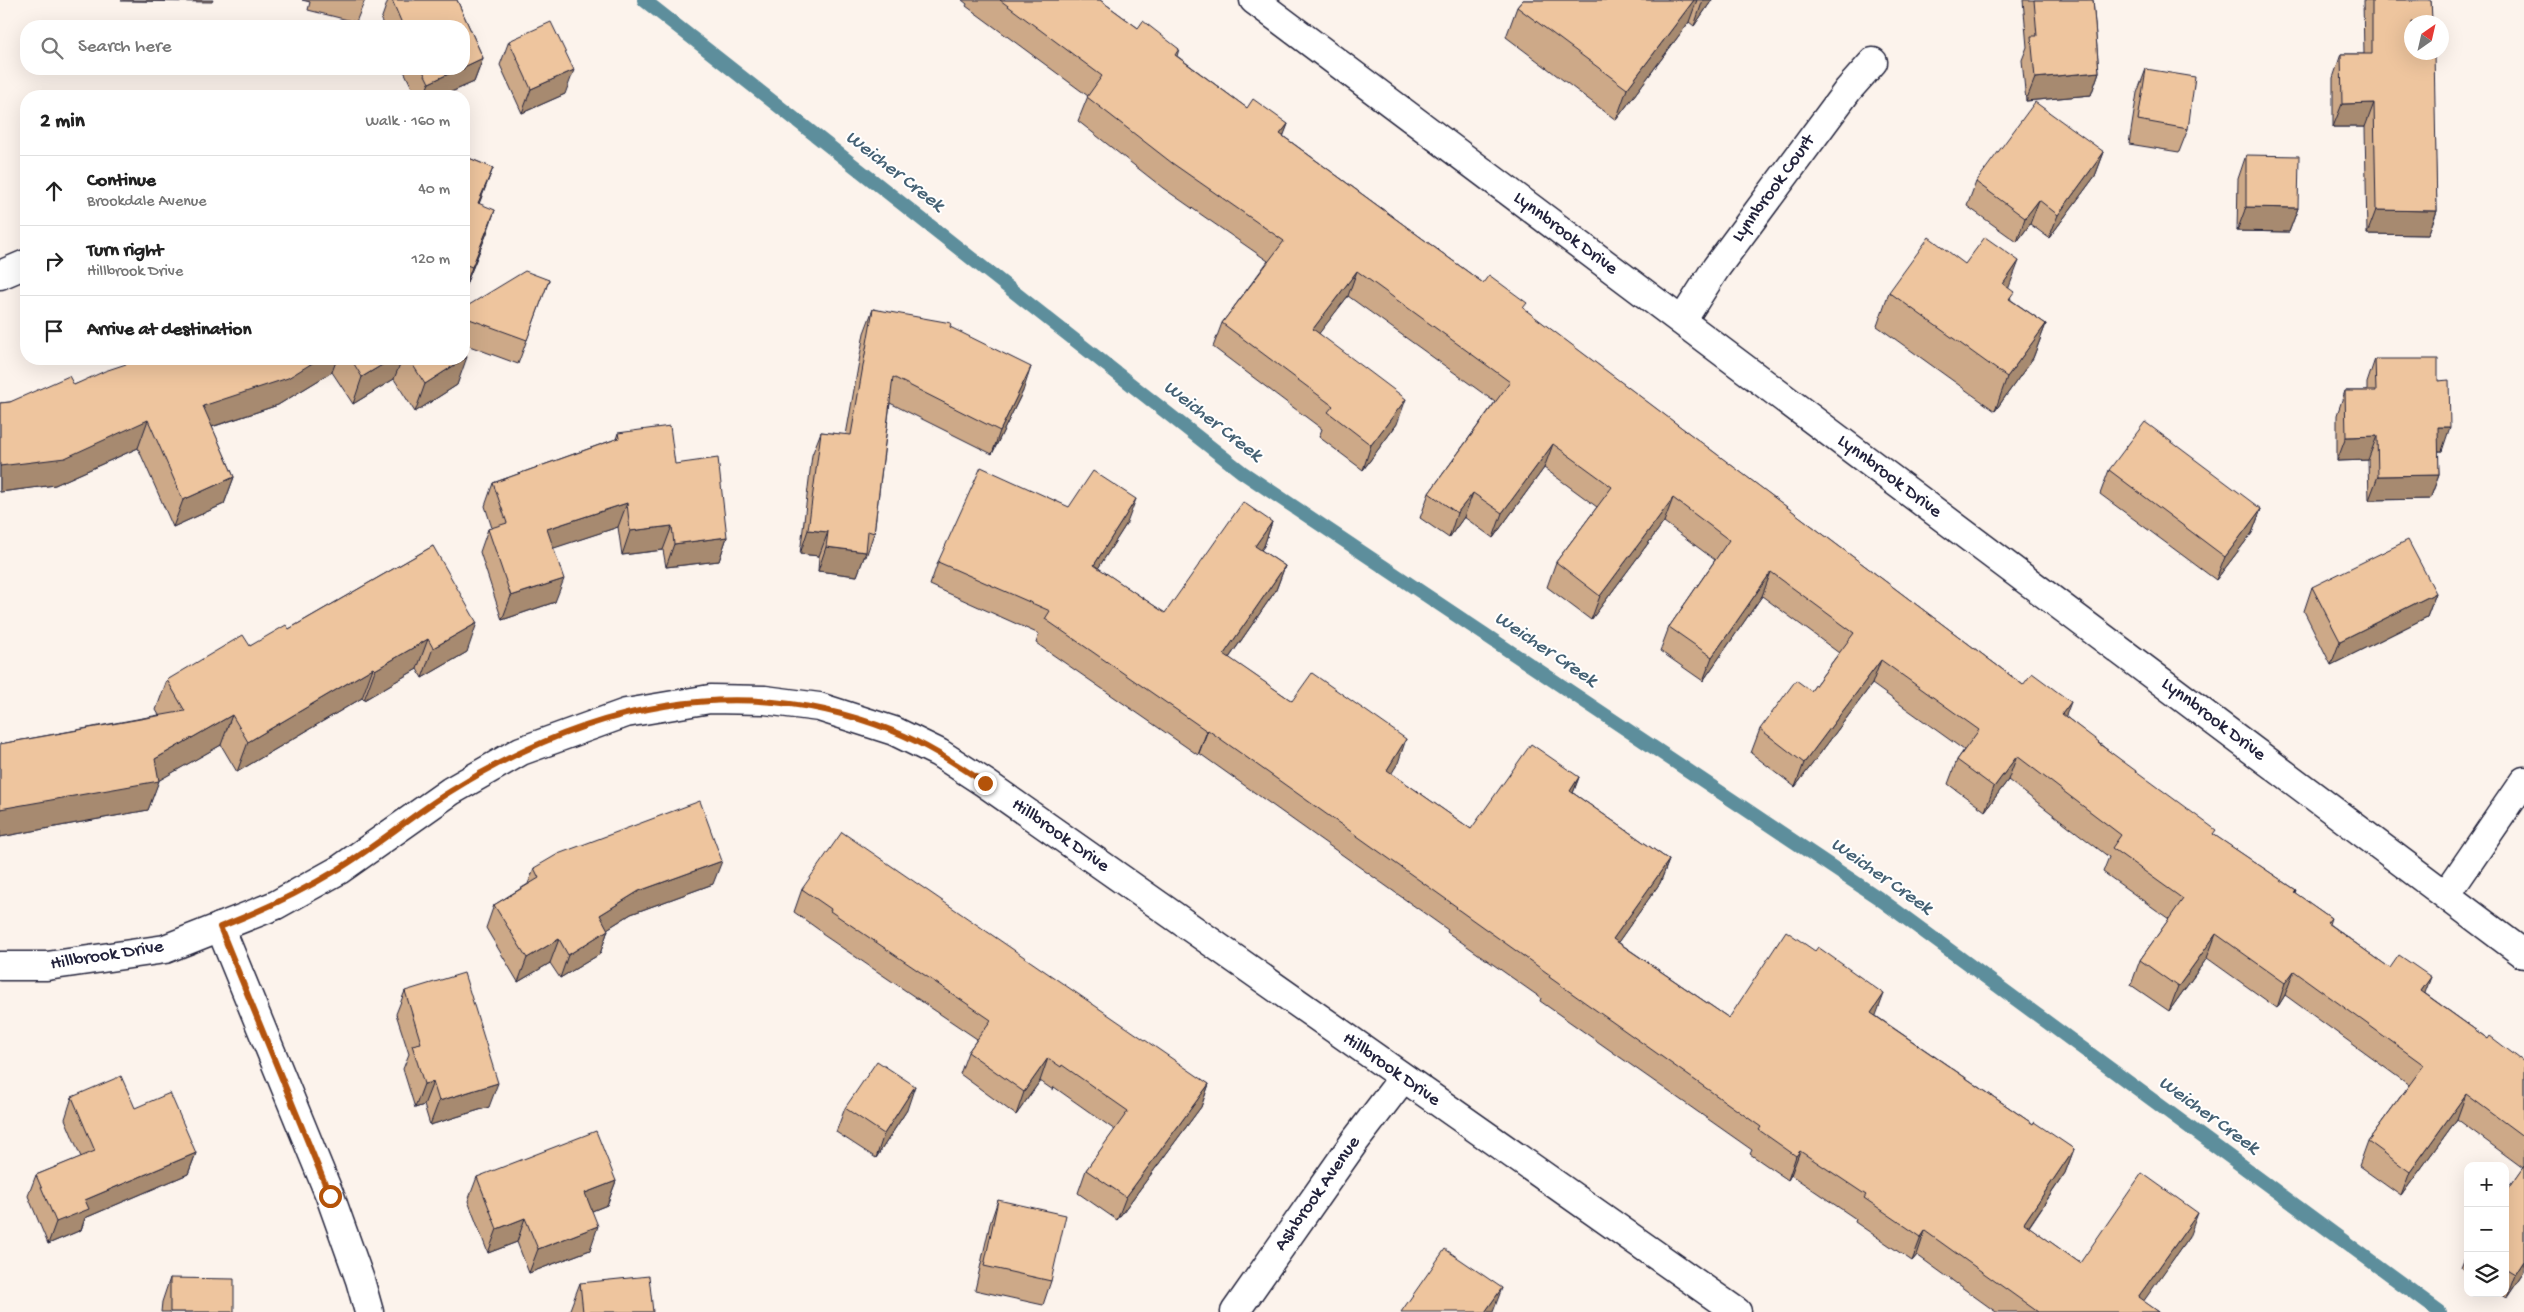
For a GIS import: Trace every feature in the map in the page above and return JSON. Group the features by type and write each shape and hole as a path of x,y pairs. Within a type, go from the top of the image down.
{"street":[{"name":"Lynnbrook Drive","path":"1254,0 2524,954"},
{"name":"Lynnbrook Court","path":"1682,321 1739,237 1848,90 1873,62"},
{"path":"0,275 20,267"},
{"name":"Hillbrook Drive","path":"0,966 47,966 165,949 276,905 339,870 451,791 521,750 626,712 710,699 765,700 819,708 894,731 938,753 985,783 1738,1312"},
{"path":"2446,895 2524,781"},
{"path":"220,927 330,1196 360,1280 369,1312"},
{"name":"Ashbrook Avenue","path":"1235,1312 1355,1141 1403,1078"}],"building":[{"path":"392,0 457,0 466,20 400,20"},
{"path":"1000,0 1100,0 1138,28 1143,21 1179,49 1175,55 1247,108 1253,99 1288,124 1280,134 1483,283 1489,275 1527,303 1523,308 2023,685 2032,673 2071,702 2062,714 2098,743 2216,830 2213,834 2296,890 2294,892 2331,918 2327,923 2390,968 2399,955 2431,977 2421,991 2488,1039 2490,1036 2524,1062 2524,1137 2466,1094 2410,1172 2368,1141 2424,1065 2294,971 2285,983 2216,934 2178,987 2140,960 2183,899 2112,848 2121,835 2017,756 1994,787 1957,760 1979,730 1881,660 1804,763 1760,729 1796,680 1811,691 1854,633 1771,572 1712,657 1669,627 1729,540 1673,498 1600,596 1556,562 1612,487 1553,444 1502,513 1473,493 1457,513 1429,493 1510,382 1357,271 1313,329 1406,399 1371,445 1328,412 1333,406 1222,323 1284,241 1172,163 1087,97 1102,76"},
{"path":"1523,0 1694,0 1627,89 1517,7"},
{"path":"2034,0 2093,0 2099,72 2035,78 2031,36 2037,36"},
{"path":"2372,0 2431,0 2432,15 2404,15 2404,60 2434,60 2437,211 2376,210 2374,103 2342,104 2341,54 2372,54"},
{"path":"551,22 574,70 531,89 509,41"},
{"path":"470,29 483,58 470,64"},
{"path":"2146,69 2195,77 2188,129 2138,120"},
{"path":"425,75 446,75 429,83"},
{"path":"2035,102 2104,152 2058,215 2039,200 2025,218 1976,182"},
{"path":"2246,155 2299,156 2298,208 2246,207"},
{"path":"470,158 493,168 478,203 495,210 472,267 470,266"},
{"path":"1929,237 1965,264 1985,237 2019,261 2003,284 2014,292 2009,299 2046,324 2007,377 1889,292"},
{"path":"525,271 549,280 527,340 470,319 470,304"},
{"path":"873,309 951,323 950,327 1031,367 1000,431 893,377 874,533 868,531 866,552 826,547 828,532 808,530 821,432 851,435"},
{"path":"2375,359 2438,359 2438,381 2449,380 2450,427 2438,427 2439,475 2378,476 2377,436 2346,437 2345,391 2376,391"},
{"path":"123,365 309,365 288,378 203,406 234,477 183,500 148,420 65,458 0,466 0,403 10,402 69,376 74,385"},
{"path":"355,365 382,365 362,377"},
{"path":"413,365 455,365 425,384"},
{"path":"2145,422 2261,509 2225,557 2109,470"},
{"path":"670,426 675,464 718,458 727,537 674,544 672,526 630,531 627,503 547,529 564,579 511,596 488,529 507,523 493,483 619,438 618,433"},
{"path":"981,467 1069,507 1093,471 1136,499 1094,565 1165,613 1243,502 1272,522 1255,546 1285,566 1224,654 1292,701 1312,673 1406,739 1387,770 1471,829 1531,744 1579,777 1570,791 1669,860 1613,939 1729,1018 1786,931 1815,951 1818,947 1884,994 1871,1013 2033,1124 2034,1122 2074,1149 2024,1223 2080,1263 2142,1173 2198,1213 2138,1297 2159,1312 2038,1312 1925,1231 1921,1237 1864,1198 1866,1195 1800,1151 1796,1156 1759,1130 1761,1127 1549,977 1550,975 1457,907 1208,730 1045,619 1050,611 938,562"},
{"path":"2408,540 2436,593 2340,641 2312,587"},
{"path":"433,546 477,623 433,648 428,639 375,670 373,668 248,742 232,715 155,759 159,781 0,809 0,744 185,711 167,680 243,635 250,646 286,625 289,629"},
{"path":"700,801 722,861 639,891 600,915 608,930 568,955 559,939 527,958 494,905 539,878 534,868 558,854"},
{"path":"842,832 1209,1084 1126,1197 1086,1170 1128,1111 1062,1065 1061,1067 1048,1058 1024,1092 968,1052 991,1020 830,911 831,909 802,889"},
{"path":"464,973 498,1083 439,1101 433,1082 424,1084 412,1045 421,1043 405,991"},
{"path":"877,1061 915,1086 884,1134 845,1108"},
{"path":"121,1076 135,1108 170,1093 196,1153 85,1200 89,1209 56,1222 36,1175 95,1151 72,1097"},
{"path":"596,1131 616,1181 585,1193 598,1226 538,1249 525,1218 497,1229 477,1177"},
{"path":"2524,1166 2524,1260 2515,1274 2509,1270 2509,1187"},
{"path":"998,1200 1066,1215 1051,1281 984,1266"},
{"path":"1445,1249 1502,1288 1485,1312 1401,1312"},
{"path":"649,1276 653,1312 583,1312 580,1283"},
{"path":"170,1278 234,1279 234,1312 170,1312"}],"waterway":[{"name":"Weicher Creek","path":"644,0 1242,472 1880,899 2440,1312"}],"route":[{"path":"330,1196 220,927 276,905 339,870 451,791 521,750 626,712 710,699 765,700 819,708 894,731 938,753 985,783"}]}
